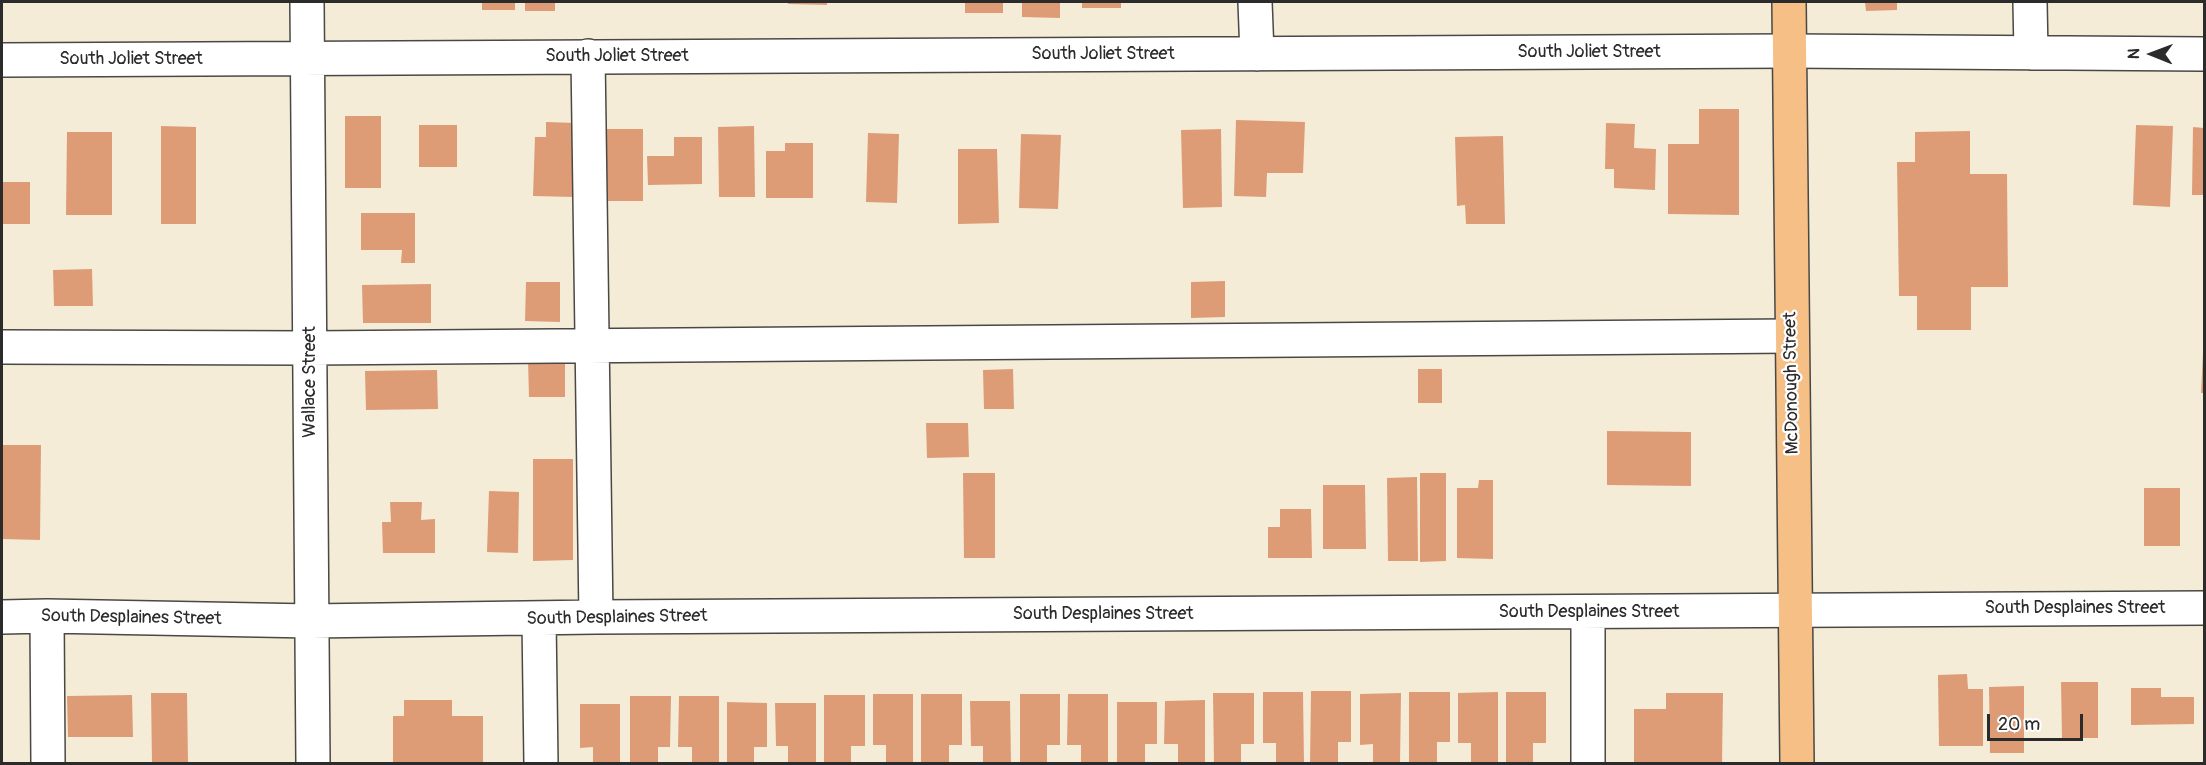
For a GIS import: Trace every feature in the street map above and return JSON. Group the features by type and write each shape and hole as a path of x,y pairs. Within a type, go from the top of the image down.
{"main road":[{"name":"McDonough Street","path":"1789,2 1797,764"}],"street":[{"name":"Wallace Street","path":"307,2 313,764"},
{"path":"1255,2 1257,54"},
{"path":"2030,2 2031,53"},
{"name":"South Joliet Street","path":"2,60 1789,51 2205,54"},
{"path":"588,56 596,617"},
{"path":"2,347 310,348 1792,336"},
{"name":"South Desplaines Street","path":"2,617 311,621 596,617 2205,608"},
{"path":"1588,612 1588,764"},
{"path":"46,616 48,764"},
{"path":"539,619 541,764"}],"building":[{"path":"482,2 515,2 515,10 482,10"},
{"path":"525,2 555,2 555,11 525,11"},
{"path":"788,2 827,2 827,5 788,4"},
{"path":"965,2 1003,2 1003,13 965,13"},
{"path":"1022,2 1060,2 1060,18 1022,17"},
{"path":"1082,2 1121,2 1121,8 1082,8"},
{"path":"1865,2 1897,2 1897,10 1866,11"},
{"path":"1699,109 1739,109 1739,215 1668,214 1668,144 1699,144"},
{"path":"345,116 381,116 381,188 345,188"},
{"path":"1236,120 1305,122 1303,173 1267,173 1266,197 1234,196"},
{"path":"546,122 576,123 574,197 533,196 535,137 546,137"},
{"path":"1606,123 1635,124 1634,148 1656,149 1655,190 1614,188 1614,169 1605,169"},
{"path":"419,125 457,125 457,167 419,167"},
{"path":"2136,125 2173,126 2170,207 2133,205"},
{"path":"161,126 196,127 196,224 161,224"},
{"path":"754,126 755,197 719,197 718,127"},
{"path":"2193,127 2204,128 2204,195 2192,195"},
{"path":"605,129 643,129 643,201 606,201"},
{"path":"1221,129 1222,207 1183,208 1181,130"},
{"path":"1970,131 1970,174 2007,174 2008,287 1971,287 1971,330 1917,330 1917,296 1899,296 1897,162 1915,162 1915,132"},
{"path":"67,132 112,132 112,215 66,215"},
{"path":"868,133 899,134 897,203 866,202"},
{"path":"1021,134 1061,135 1058,209 1019,208"},
{"path":"1503,136 1505,224 1466,224 1465,205 1457,206 1455,137"},
{"path":"674,137 702,137 702,184 648,185 647,156 674,156"},
{"path":"785,143 813,143 813,198 766,198 766,151 785,151"},
{"path":"958,149 997,149 999,223 958,224"},
{"path":"2,182 30,182 30,224 2,224"},
{"path":"361,213 415,213 415,263 401,263 402,250 361,250"},
{"path":"92,269 93,306 54,306 53,270"},
{"path":"1225,281 1225,317 1191,318 1191,282"},
{"path":"526,282 560,282 560,322 525,321"},
{"path":"431,284 431,323 363,323 362,285"},
{"path":"2203,353 2204,393 2201,393"},
{"path":"528,359 565,359 565,397 529,397"},
{"path":"1013,369 1014,409 984,409 983,370"},
{"path":"1418,369 1442,369 1442,403 1418,403"},
{"path":"437,370 438,409 366,410 365,371"},
{"path":"926,423 968,423 969,457 927,458"},
{"path":"1607,431 1691,432 1691,486 1607,485"},
{"path":"2,445 41,445 40,540 2,539"},
{"path":"533,459 573,459 573,560 533,561"},
{"path":"963,473 995,473 995,558 964,558"},
{"path":"1420,473 1446,473 1446,561 1420,562"},
{"path":"1417,477 1418,561 1388,561 1387,478"},
{"path":"1479,480 1493,480 1493,559 1457,558 1457,488 1478,488"},
{"path":"1323,485 1365,485 1366,549 1323,549"},
{"path":"2144,488 2180,488 2180,546 2144,546"},
{"path":"489,491 519,492 518,553 487,552"},
{"path":"390,502 422,502 421,520 435,519 435,553 383,553 382,522 391,522"},
{"path":"1280,509 1311,509 1312,558 1268,558 1268,527 1280,527"},
{"path":"1967,674 1968,689 1983,689 1983,746 1939,746 1938,675"},
{"path":"2061,682 2098,682 2098,738 2062,738"},
{"path":"2024,686 2024,753 1990,753 1989,687"},
{"path":"2131,688 2161,688 2161,697 2194,697 2194,724 2131,725"},
{"path":"1311,691 1351,691 1351,742 1338,742 1338,764 1310,764"},
{"path":"1263,692 1303,692 1304,764 1276,764 1276,743 1263,743"},
{"path":"1409,692 1450,692 1450,742 1437,742 1437,764 1409,764"},
{"path":"1498,692 1498,764 1471,764 1471,743 1458,743 1458,693"},
{"path":"1506,692 1546,692 1546,743 1533,743 1533,764 1506,764"},
{"path":"151,693 187,693 188,764 152,764"},
{"path":"1213,693 1254,693 1254,744 1241,744 1241,764 1214,764"},
{"path":"1401,693 1400,764 1373,764 1373,744 1360,745 1360,694"},
{"path":"1666,693 1723,693 1722,764 1634,762 1634,709 1666,709"},
{"path":"873,694 913,694 913,764 886,764 886,745 873,745"},
{"path":"921,694 962,694 962,745 949,745 949,764 921,764"},
{"path":"1020,694 1060,694 1060,745 1047,745 1047,764 1020,764"},
{"path":"1068,694 1108,694 1108,764 1081,764 1081,745 1067,745"},
{"path":"132,695 133,737 68,737 67,696"},
{"path":"824,695 865,695 865,746 851,746 851,764 824,764"},
{"path":"630,696 671,696 670,747 658,747 658,764 630,764"},
{"path":"679,696 719,696 719,764 692,764 692,747 678,747"},
{"path":"404,700 452,700 452,716 483,716 483,764 393,764 393,716 404,716"},
{"path":"1205,700 1205,764 1178,764 1178,744 1164,744 1165,701"},
{"path":"970,701 1010,701 1011,764 983,764 983,746 971,746"},
{"path":"727,702 767,703 767,747 754,747 754,764 727,764"},
{"path":"1117,702 1157,702 1157,744 1145,744 1145,764 1117,764"},
{"path":"775,703 816,703 816,764 788,764 788,746 776,746"},
{"path":"580,704 620,704 620,764 593,764 593,747 580,748"}]}
